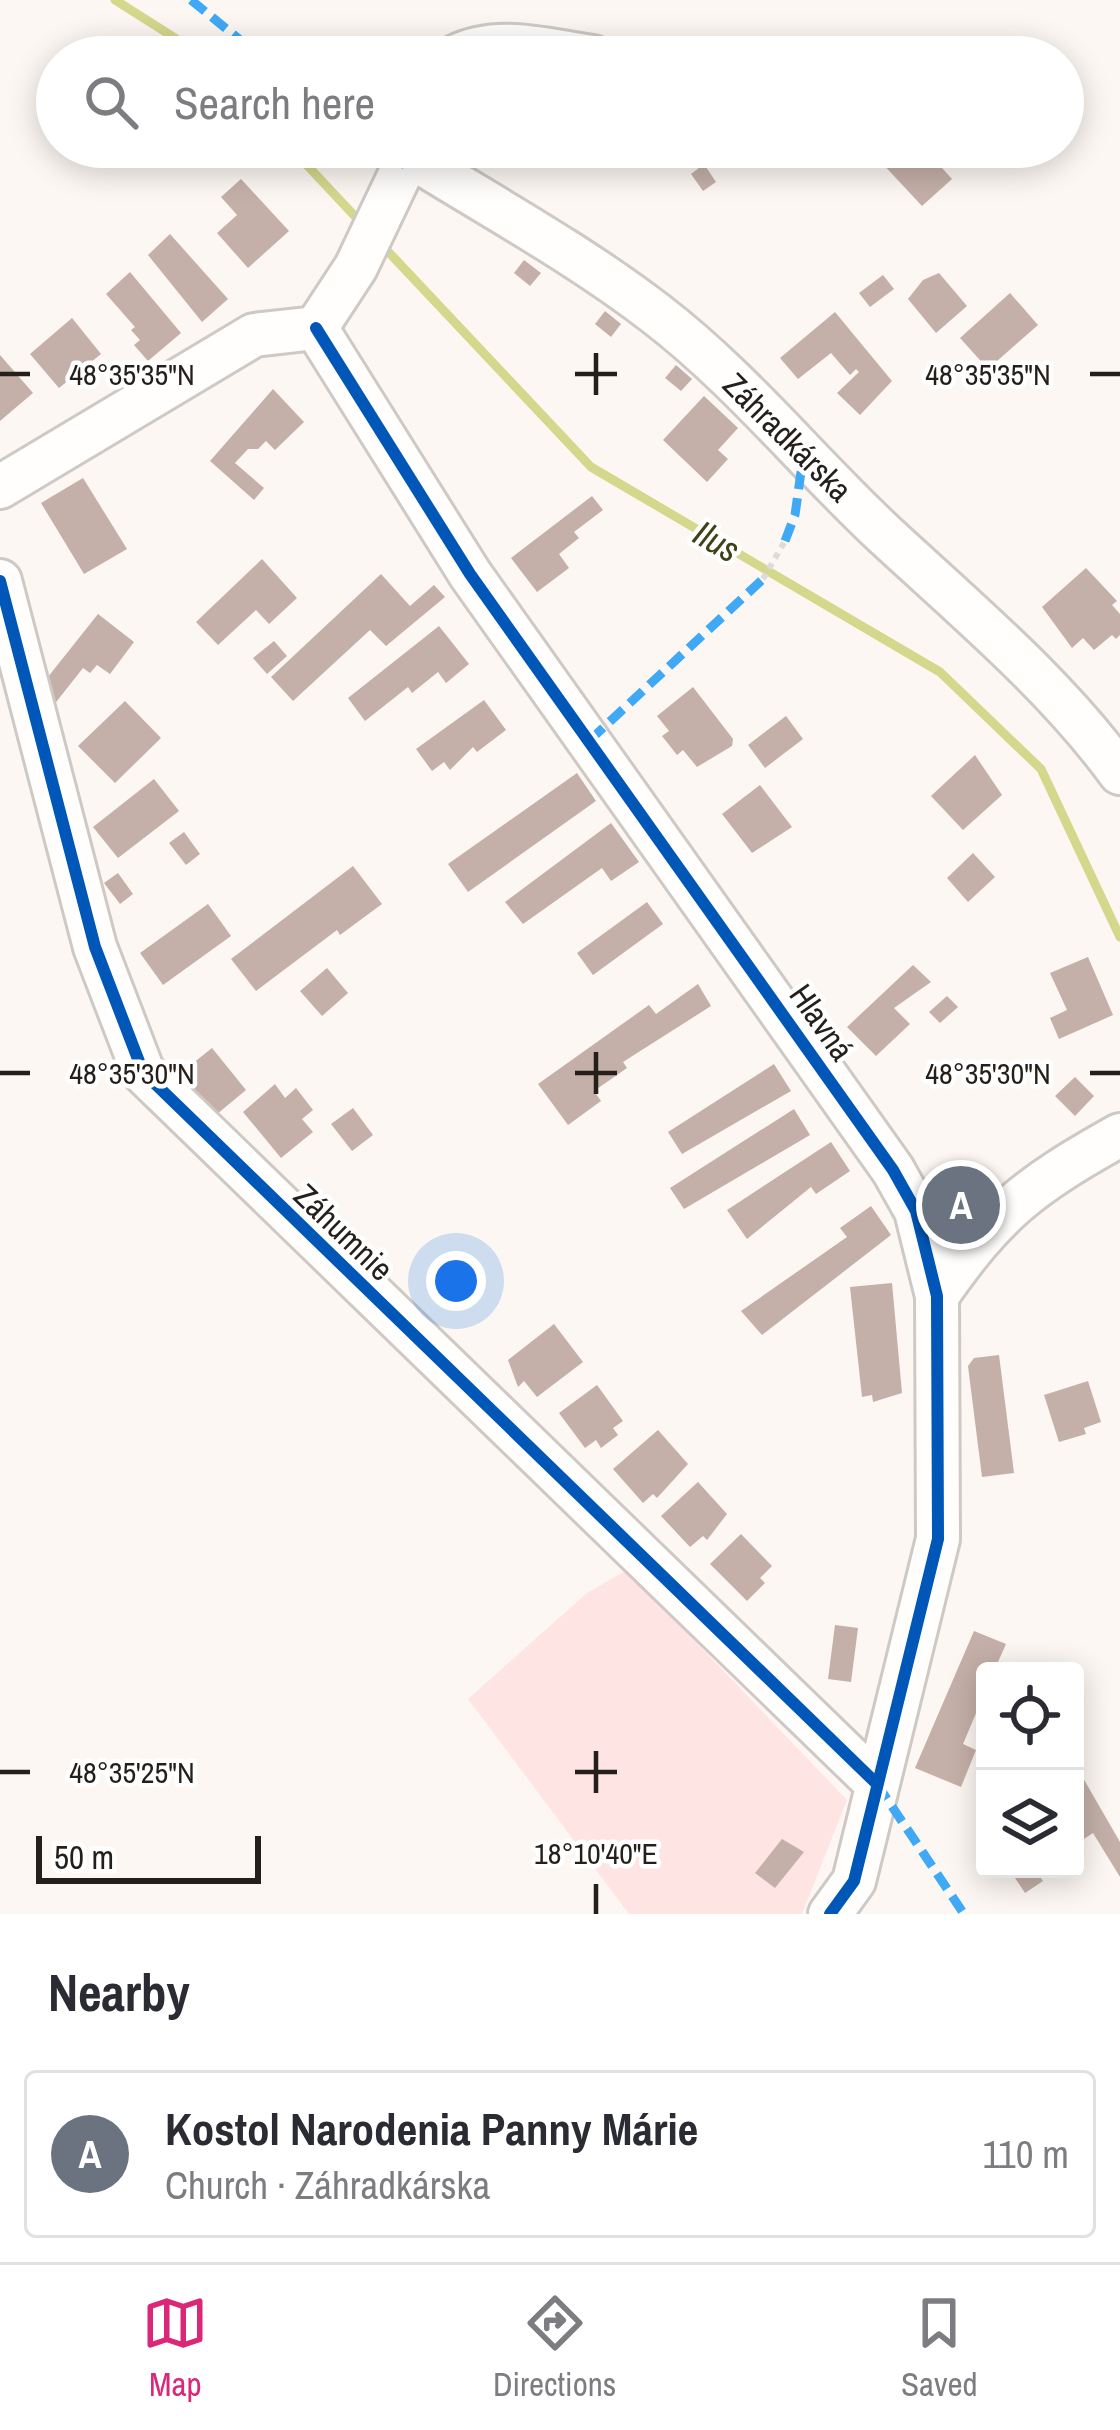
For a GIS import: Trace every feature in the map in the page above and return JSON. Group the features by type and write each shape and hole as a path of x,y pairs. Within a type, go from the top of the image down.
{"street":[{"name":"Záhradkárska","path":"316,328 356,267 403,168"},
{"name":"Záhradkárska","path":"436,168 656,314 727,374 869,520 1011,652 1120,773"},
{"path":"0,487 254,334 316,328"},
{"name":"Hlavná","path":"316,328 470,574 893,1170 916,1211 937,1296 938,1539 854,1881 830,1914"},
{"name":"Záhumnie","path":"0,581 95,946 143,1072 878,1784"},
{"path":"937,1296 976,1240 1032,1184 1120,1135"}],"path":[{"path":"763,579 785,542"}],"shaded area":[{"path":"627,1570 847,1800 802,1914 629,1914 468,1699 587,1593"}],"building":[{"path":"707,168 716,182 703,191 691,174"},
{"path":"887,168 942,168 952,179 922,206"},
{"path":"241,179 289,231 248,268 217,233 237,215 221,197"},
{"path":"170,234 228,299 202,322 148,255"},
{"path":"524,260 541,273 530,286 514,273"},
{"path":"130,272 181,333 148,361 134,345 140,340 131,330 135,327 106,294"},
{"path":"939,273 967,306 936,333 908,299 923,280"},
{"path":"883,275 894,289 870,307 859,293"},
{"path":"1010,293 1038,325 988,369 960,338"},
{"path":"605,311 621,324 611,337 595,324"},
{"path":"835,312 892,381 860,415 837,393 859,372 856,369 850,375 831,353 798,379 780,358"},
{"path":"72,318 101,354 59,388 30,354"},
{"path":"0,355 33,393 0,421"},
{"path":"676,365 692,379 681,391 665,378"},
{"path":"273,389 304,422 275,450 266,441 258,449 248,449 235,463 264,488 254,500 210,461"},
{"path":"704,396 738,428 718,450 728,459 707,482 663,440"},
{"path":"83,478 127,549 84,574 41,503"},
{"path":"592,496 603,510 574,532 579,538 559,554 569,568 537,592 511,558"},
{"path":"262,559 297,598 269,624 256,610 218,645 196,622"},
{"path":"1086,568 1117,601 1112,605 1120,614 1120,635 1116,639 1112,635 1094,650 1083,638 1072,648 1042,607"},
{"path":"381,574 410,606 434,585 445,597 386,646 370,630 293,701 271,677"},
{"path":"98,614 134,642 110,674 97,665 90,673 83,668 49,711 40,687"},
{"path":"439,626 469,664 446,683 438,672 412,693 408,687 365,721 348,698"},
{"path":"274,641 287,656 267,674 253,658"},
{"path":"693,687 733,739 732,746 697,767 683,750 677,755 662,736 669,731 657,716"},
{"path":"484,700 506,730 477,752 473,747 450,770 444,762 432,771 416,749"},
{"path":"125,701 161,738 115,783 78,746"},
{"path":"786,716 803,739 765,768 748,745"},
{"path":"975,755 1002,795 963,830 931,796"},
{"path":"577,773 596,801 468,892 448,864"},
{"path":"154,779 179,811 118,858 93,827"},
{"path":"760,785 792,827 752,853 722,814"},
{"path":"611,823 639,862 611,881 602,868 523,924 505,902"},
{"path":"184,832 200,854 186,865 169,843"},
{"path":"973,853 995,877 968,902 947,878"},
{"path":"353,866 382,904 340,935 337,930 256,991 231,959"},
{"path":"118,873 133,894 120,904 104,883"},
{"path":"647,902 663,924 593,975 577,953"},
{"path":"208,904 231,936 163,985 140,953"},
{"path":"1088,957 1113,1015 1059,1039 1050,1018 1067,1010 1050,973"},
{"path":"913,965 931,982 894,1008 910,1024 876,1056 847,1027"},
{"path":"327,968 348,993 322,1016 300,991"},
{"path":"698,984 711,1006 623,1062 627,1068 594,1091 601,1101 568,1125 538,1084 649,1005 656,1014"},
{"path":"947,996 958,1007 940,1023 929,1012"},
{"path":"212,1048 246,1090 211,1119 177,1076"},
{"path":"774,1064 791,1091 682,1154 668,1132"},
{"path":"1075,1077 1094,1096 1075,1116 1055,1096"},
{"path":"275,1084 285,1098 296,1088 313,1110 302,1119 313,1132 281,1158 243,1112"},
{"path":"353,1108 373,1135 352,1151 331,1124"},
{"path":"794,1109 810,1135 684,1209 670,1188"},
{"path":"831,1142 850,1171 816,1194 811,1187 747,1239 727,1210"},
{"path":"958,1180 979,1200 952,1234 936,1217 955,1198 947,1191"},
{"path":"871,1206 891,1235 762,1335 741,1311 847,1237 840,1228"},
{"path":"892,1283 902,1393 873,1402 872,1395 862,1397 850,1287"},
{"path":"554,1324 583,1362 537,1397 524,1381 518,1387 508,1360"},
{"path":"999,1355 1014,1473 982,1477 968,1366 974,1358"},
{"path":"1088,1381 1101,1422 1084,1428 1086,1434 1059,1442 1044,1395"},
{"path":"597,1385 623,1421 613,1428 618,1435 601,1448 596,1440 585,1448 559,1413"},
{"path":"658,1430 688,1464 657,1498 653,1494 643,1503 613,1469"},
{"path":"698,1482 727,1514 707,1540 703,1536 690,1547 661,1516"},
{"path":"741,1534 772,1566 760,1578 765,1583 747,1601 710,1564"},
{"path":"835,1625 858,1628 851,1682 828,1679"},
{"path":"974,1631 1006,1644 998,1662 976,1662 976,1713 963,1744 976,1750 961,1787 915,1768"},
{"path":"1084,1780 1120,1842 1120,1877 1093,1833 1084,1839"},
{"path":"782,1839 804,1852 775,1888 755,1873"},
{"path":"1015,1878 1041,1878 1043,1881 1025,1893"}],"waterway":[{"name":"Ilus","path":"115,0 172,36"},
{"name":"Ilus","path":"310,168 364,226"},
{"name":"Ilus","path":"380,243 591,467 940,672 1041,769 1120,937"}],"marked path":[{"path":"191,0 235,36"},
{"path":"785,541 795,515 804,450"},
{"path":"590,740 763,579"},
{"path":"877,1784 964,1914"}],"cycle path":[{"path":"316,328 470,574 893,1170 916,1211 937,1296 938,1539 854,1881 830,1914"},
{"path":"0,581 95,947 143,1072 877,1784"}],"place":[{"name":"Kostol Narodenia Panny Márie","path":"961,1205"}]}
